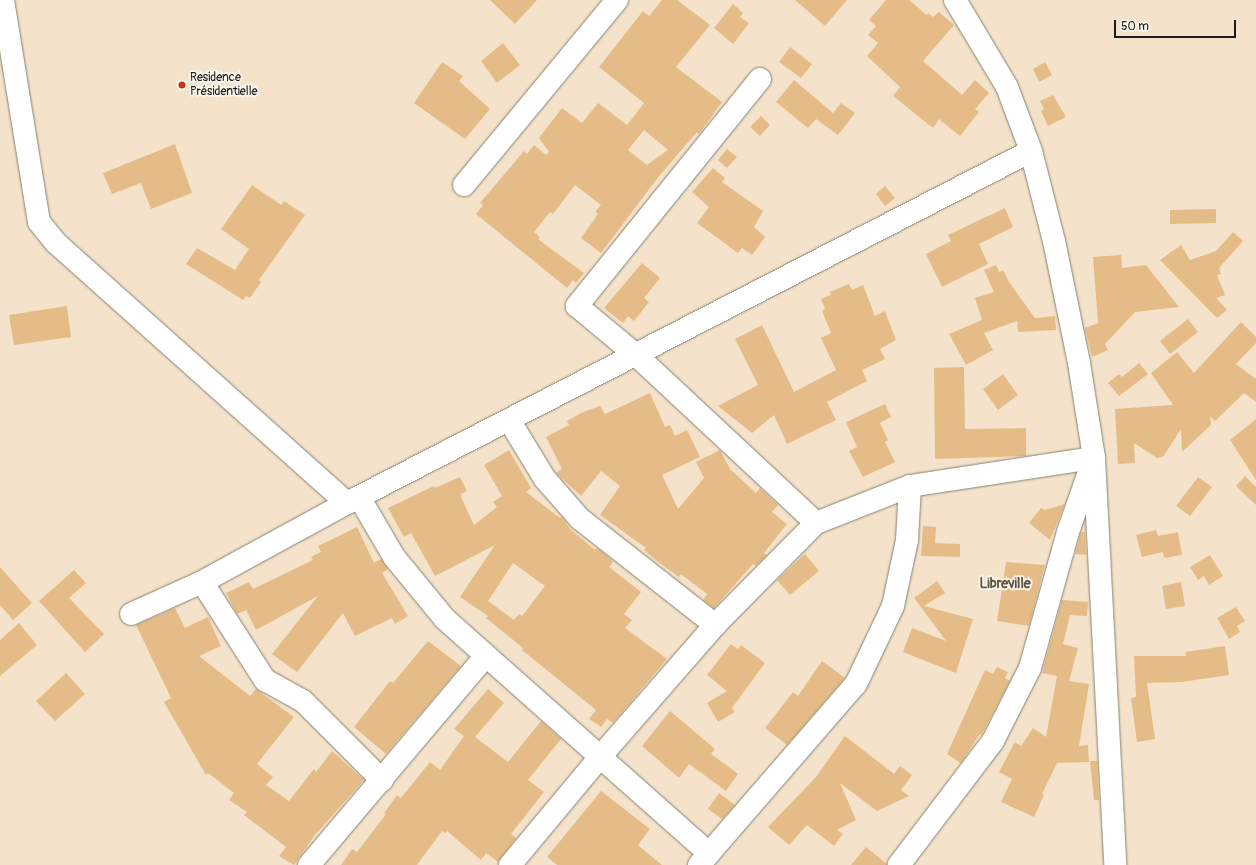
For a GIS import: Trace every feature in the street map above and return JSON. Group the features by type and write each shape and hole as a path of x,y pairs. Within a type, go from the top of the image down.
{"street":[{"path":"3,0 39,222 56,243 353,500 416,585 445,619 485,657 600,756 704,859 856,684 893,606 907,540 910,486"},
{"path":"464,185 617,0"},
{"path":"955,0 1007,87 1031,151 1054,241 1079,363 1094,458 1115,865"},
{"path":"760,79 576,306 636,354 816,523"},
{"path":"131,614 202,582 353,500 1031,151"},
{"path":"510,420 545,480 580,519 715,625"},
{"path":"510,865 600,756 715,625 816,523 910,486 1094,458"},
{"path":"899,865 992,741 1030,668 1068,532 1094,458"},
{"path":"202,582 265,680 303,701 382,780"},
{"path":"309,865 485,657"}],"building":[{"path":"490,0 537,0 515,24"},
{"path":"662,0 677,0 710,25 676,67 722,102 699,134 697,132 660,175 601,253 581,238 598,214 595,212 601,205 575,185 553,214 550,212 534,232 540,237 538,239 584,273 576,283 573,280 567,288 476,214 483,205 480,203 524,151 527,154 534,145 546,155 549,152 539,138 562,108 582,123 598,103 627,125 644,103 599,67 643,11 649,16","holes":["644,130 668,150 647,165 628,150"]},
{"path":"795,0 847,0 825,26"},
{"path":"886,0 909,0 927,15 928,13 933,17 939,12 954,25 923,61 962,95 975,80 989,93 975,109 979,112 960,136 939,119 933,128 893,96 900,87 867,56 878,43 868,35 876,26 869,20"},
{"path":"733,4 743,13 740,17 749,23 733,44 714,28"},
{"path":"503,43 520,65 497,83 481,61"},
{"path":"790,47 812,64 801,78 779,62"},
{"path":"442,62 463,76 459,81 490,109 465,139 414,103"},
{"path":"1045,62 1052,75 1039,82 1033,69"},
{"path":"794,80 833,113 841,103 855,113 838,135 816,119 808,128 776,102"},
{"path":"1053,95 1066,117 1048,126 1041,111 1044,109 1040,101"},
{"path":"761,116 770,125 760,136 750,127"},
{"path":"175,144 192,193 151,209 141,183 112,194 103,173"},
{"path":"727,149 737,157 727,168 718,160"},
{"path":"713,168 725,178 722,182 763,211 754,227 765,237 752,255 742,248 738,253 697,223 709,207 692,192"},
{"path":"252,185 281,205 284,201 305,215 259,280 261,282 250,298 246,296 243,300 186,264 197,248 235,270 249,249 221,229"},
{"path":"885,186 895,198 885,206 876,194"},
{"path":"1005,208 1013,227 979,244 988,264 942,287 926,254 951,241 948,235"},
{"path":"1216,209 1216,223 1170,224 1170,210"},
{"path":"1233,232 1243,241 1219,268 1221,274 1217,275 1225,295 1216,298 1227,310 1217,318 1160,260 1181,245 1190,260 1216,251"},
{"path":"1121,255 1122,268 1146,265 1179,307 1135,312 1105,344 1108,350 1092,357 1085,328 1098,323 1093,257"},
{"path":"642,263 660,278 644,298 649,302 634,321 628,316 623,323 604,308"},
{"path":"996,265 999,272 1003,270 1009,282 1035,318 1055,316 1056,330 1018,332 1017,321 984,333 993,350 966,365 949,334 982,320 975,298 994,292 984,270"},
{"path":"849,284 852,290 863,285 875,316 885,311 896,340 880,349 885,359 862,370 867,381 827,402 836,420 787,444 774,415 752,433 718,406 758,385 735,339 762,325 794,392 836,370 821,338 831,333 822,311 825,309 821,299 831,295 830,292"},
{"path":"67,306 71,337 14,345 9,315"},
{"path":"1188,319 1198,332 1170,354 1160,341"},
{"path":"1241,322 1256,337 1256,343 1236,364 1256,379 1256,402 1244,393 1215,421 1210,416 1211,425 1182,452 1181,429 1163,457 1157,458 1134,443 1135,463 1118,464 1115,409 1173,405 1151,373 1177,352 1194,373"},
{"path":"1139,363 1148,374 1119,396 1108,383 1119,374 1122,377"},
{"path":"964,367 965,429 1026,428 1026,456 935,459 934,368"},
{"path":"1003,374 1018,395 998,410 983,389"},
{"path":"650,393 665,427 670,425 675,436 687,430 700,457 662,475 678,509 704,478 696,462 720,450 730,469 756,493 760,488 778,505 772,512 787,524 764,553 767,555 756,566 753,564 714,608 703,600 707,594 681,574 679,577 657,561 644,550 646,548 600,515 620,486 601,471 581,496 556,473 562,469 546,437 569,425 567,421 581,413 600,406 605,414"},
{"path":"885,404 891,417 880,423 888,440 885,442 895,462 863,477 849,451 857,447 846,422"},
{"path":"1256,419 1256,480 1230,440"},
{"path":"509,450 531,488 526,492 560,518 562,517 570,529 595,550 597,548 604,553 613,562 609,567 641,592 624,614 632,620 625,628 667,659 613,723 607,719 601,727 589,719 596,710 522,650 523,648 486,618 488,616 460,597 495,545 435,576 411,533 404,537 388,508 434,486 435,488 460,477 467,491 461,494 462,499 474,525 497,507 493,502 502,496 484,465","holes":["513,563 545,586 522,616 519,614 514,620 488,601"]},
{"path":"1245,476 1256,487 1256,505 1236,486"},
{"path":"1198,477 1212,487 1190,516 1176,506"},
{"path":"1065,504 1050,540 1029,523 1041,508 1045,510"},
{"path":"923,526 936,527 935,543 960,544 960,557 921,556"},
{"path":"357,527 374,563 381,559 388,569 382,573 408,616 395,624 392,618 355,636 343,613 297,672 272,654 318,596 256,630 246,610 237,614 226,593 249,582 253,589 313,560 311,557 321,552 318,546"},
{"path":"1156,530 1158,536 1178,532 1182,555 1164,558 1163,552 1142,557 1136,535"},
{"path":"1081,532 1085,532 1086,555 1075,554"},
{"path":"805,554 819,571 790,595 777,580"},
{"path":"1210,555 1223,576 1209,585 1204,576 1198,580 1190,567"},
{"path":"1006,562 1045,565 1029,626 997,621"},
{"path":"0,567 32,603 13,620 0,605"},
{"path":"74,570 86,583 69,598 104,634 85,652 39,601"},
{"path":"937,581 945,593 924,606 973,619 956,673 903,652 912,628 946,641 914,598"},
{"path":"1181,582 1185,606 1166,609 1162,586"},
{"path":"1062,600 1088,602 1087,616 1070,615 1063,644 1078,648 1069,681 1089,684 1079,746 1088,745 1089,762 1057,763 1042,794 1044,795 1034,817 1001,802 1012,779 999,772 1015,742 1021,746 1033,728 1046,737 1057,676 1042,673"},
{"path":"1236,607 1245,621 1237,626 1240,632 1229,639 1217,618"},
{"path":"175,608 185,628 208,617 221,646 199,656 250,696 256,689 294,717 257,764 273,777 266,785 289,801 314,769 316,772 332,751 364,780 314,836 294,865 279,856 286,847 244,815 247,812 229,800 234,793 208,773 206,775 164,702 171,698 136,625"},
{"path":"19,623 37,645 0,676 0,640"},
{"path":"428,641 461,666 386,754 354,727 390,681 393,683"},
{"path":"731,644 738,649 741,645 765,663 732,708 735,712 718,722 707,703 727,691 707,675"},
{"path":"1225,646 1229,675 1182,682 1147,683 1155,739 1137,742 1131,698 1136,697 1134,656 1186,656 1185,652"},
{"path":"822,661 845,678 787,745 765,728 793,692 798,696"},
{"path":"997,667 1008,672 1005,678 1010,681 982,734 979,735 961,763 947,754 985,670 993,674"},
{"path":"66,673 85,694 55,721 36,701"},
{"path":"488,689 504,703 475,737 508,762 541,721 561,739 528,780 544,792 511,834 516,838 498,862 486,853 481,860 447,831 445,833 442,831 417,865 341,865 352,849 357,852 386,814 384,813 397,795 401,798 430,762 440,770 464,736 454,729"},
{"path":"670,711 715,749 711,754 738,774 726,791 689,764 679,778 642,746"},
{"path":"845,736 894,774 900,766 912,775 901,790 909,796 877,811 840,783 856,820 837,830 843,834 834,846 807,825 789,845 768,827 816,777"},
{"path":"1090,761 1097,761 1099,800 1094,800"},
{"path":"601,791 650,829 638,845 662,865 557,865 547,857"},
{"path":"719,793 735,805 722,819 708,809"},
{"path":"866,847 887,864 887,865 851,865"}],"place":[{"name":"Residence Présidentielle","path":"182,85"}],"district":[{"name":"Libreville","path":"1005,584"}]}
